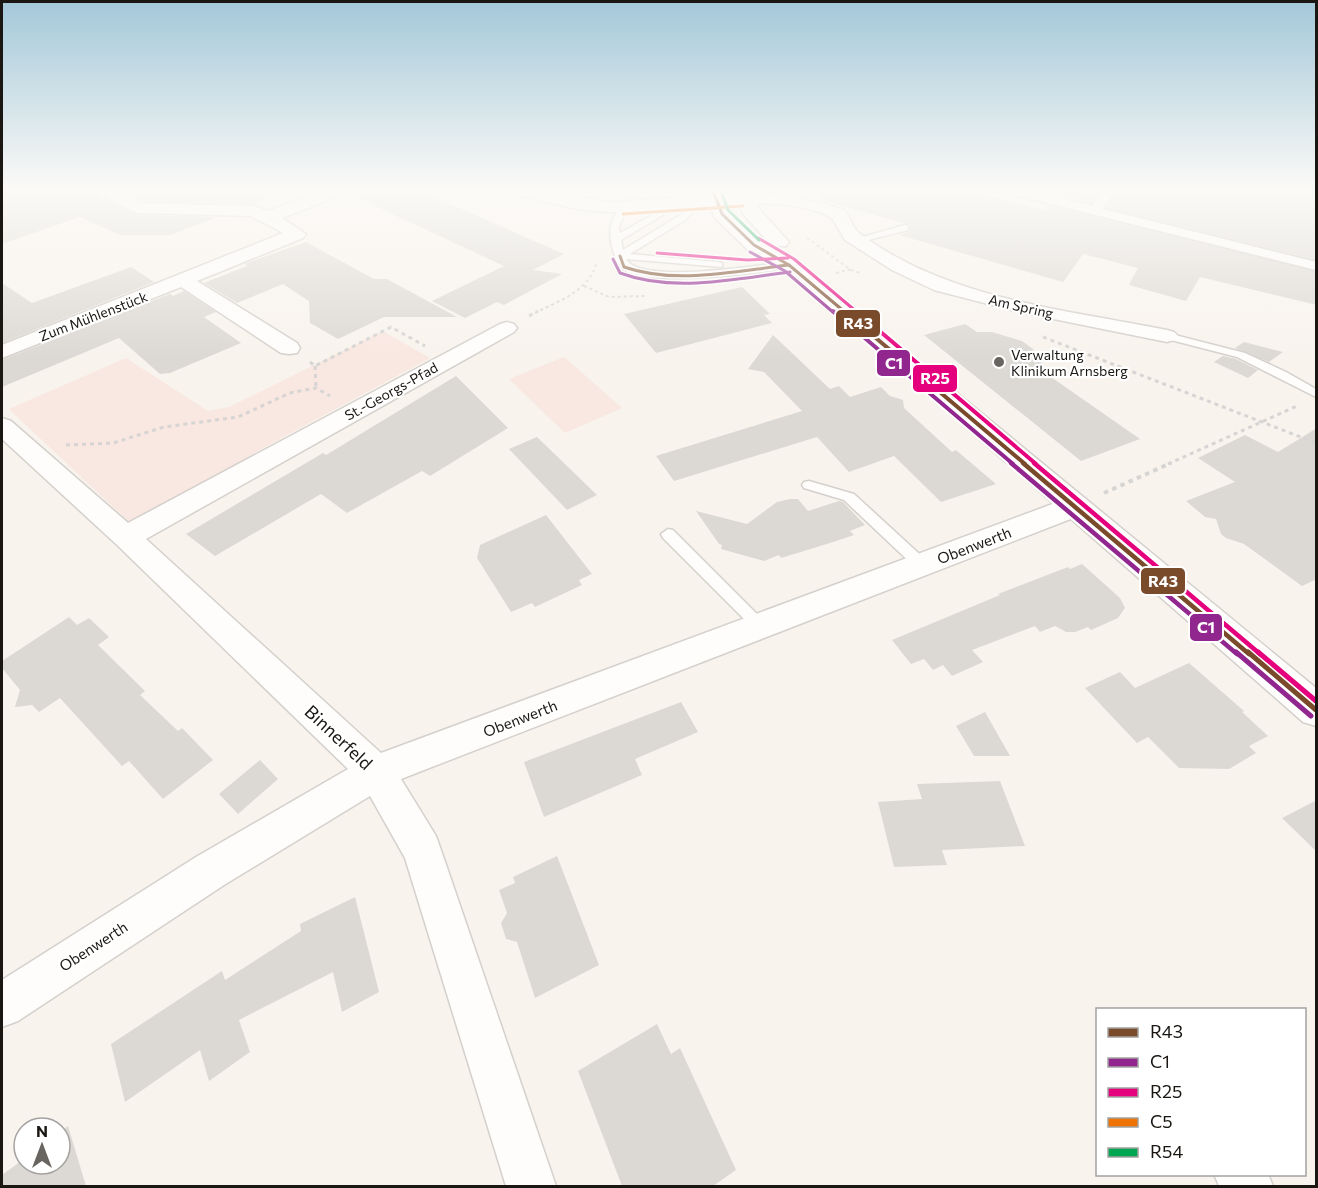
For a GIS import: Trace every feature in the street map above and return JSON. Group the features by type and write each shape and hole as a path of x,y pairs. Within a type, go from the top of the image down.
{"street":[{"name":"Zum Mühlenstück","path":"2,352 267,246"},
{"path":"756,246 797,272 1317,710"},
{"path":"782,246 797,272"},
{"name":"Am Spring","path":"867,246 930,281 969,294 1167,336"},
{"path":"1238,246 1317,266"},
{"path":"184,281 289,348"},
{"name":"St.-Georgs-Pfad","path":"126,537 507,328"},
{"name":"Binnerfeld","path":"2,426 126,537 376,772 422,850 531,1186"},
{"name":"Obenwerth","path":"2,1005 210,871 376,772 1076,506"}],"lane":[{"path":"618,246 624,267 653,275 679,276 747,268"},
{"path":"620,256 636,246"},
{"path":"620,256 797,272"},
{"name":"Am Spring","path":"1167,336 1241,355 1282,374 1317,394"},
{"path":"809,485 849,497 922,565"},
{"path":"668,534 760,626"}],"path":[{"path":"507,328 584,286 597,269 598,246"},
{"path":"797,272 891,261"},
{"path":"315,366 392,327 449,360"},
{"path":"289,348 315,366"},
{"path":"315,366 316,388"},
{"path":"26,447 113,443 164,427 238,417 290,393 316,388 357,410"},
{"path":"1076,506 1263,420 1306,403"},
{"path":"1263,420 1317,443"}],"shaded area":[{"path":"383,331 430,358 274,442 131,524 9,409 126,358 208,411 229,407"},
{"path":"564,357 622,408 565,433 509,379"}],"building":[{"path":"294,246 314,246 374,279 387,279 457,317 384,317 338,339 310,323 309,301 283,284 237,303 204,283 247,266 245,264"},
{"path":"462,246 547,246 564,254 533,270 562,274 504,305 497,302 465,318 432,301 504,266"},
{"path":"939,246 1214,246 1317,272 1317,305 1200,277 1186,301 1129,285 1138,268 1083,254 1063,282"},
{"path":"1262,246 1317,246 1317,260"},
{"path":"131,267 154,282 2,343 2,283 32,303"},
{"path":"742,287 770,314 764,315 772,323 656,353 624,314"},
{"path":"184,291 216,312 204,317 241,343 170,373 160,374 119,338 2,387 2,360 170,294 173,296"},
{"path":"965,324 977,332 992,332 1022,341 1033,349 1051,377 1140,439 1081,461 924,335"},
{"path":"773,335 830,389 839,386 850,397 881,387 890,396 903,400 904,408 952,452 956,450 996,484 941,502 894,456 849,472 817,437 674,481 656,456 802,411 764,372 748,369"},
{"path":"1244,342 1283,352 1269,362 1235,348"},
{"path":"1223,356 1236,359 1258,370 1248,378 1214,362"},
{"path":"456,376 508,428 430,476 422,471 347,513 321,494 215,556 186,534 323,453 326,455"},
{"path":"1317,428 1317,579 1302,586 1244,544 1226,538 1221,534 1216,519 1205,517 1186,501 1235,482 1198,458 1245,435 1278,452"},
{"path":"537,437 597,495 567,510 509,449"},
{"path":"798,499 808,511 839,501 843,502 865,525 850,531 854,535 781,558 779,555 764,561 721,549 722,545 696,511 747,524 777,502"},
{"path":"546,515 592,574 579,580 582,585 535,607 532,603 511,612 477,558 480,545"},
{"path":"1082,564 1120,598 1125,608 1118,618 1091,630 1088,627 1075,632 1066,632 1055,626 1040,632 1035,626 972,650 983,662 952,676 943,665 933,670 924,659 911,664 892,640 1000,595 998,594 1068,567 1070,569"},
{"path":"69,617 77,625 89,618 109,637 98,645 145,691 140,695 178,731 182,728 213,760 163,799 129,761 122,766 60,698 39,712 32,705 15,707 20,690 2,668 2,661"},
{"path":"1189,663 1244,711 1242,712 1268,736 1249,746 1256,753 1229,769 1179,768 1148,737 1137,743 1085,688 1120,672 1135,688"},
{"path":"681,702 698,732 635,759 642,775 544,817 524,762"},
{"path":"985,712 1010,756 974,756 956,726"},
{"path":"260,760 278,779 238,814 219,794"},
{"path":"1000,781 1025,846 942,850 947,865 894,867 878,802 922,799 917,784"},
{"path":"1317,800 1317,852 1282,818"},
{"path":"557,856 599,965 535,998 517,942 506,939 501,923 507,913 499,890 515,883 513,877"},
{"path":"355,897 379,992 342,1012 333,972 239,1020 250,1052 209,1081 200,1050 125,1102 111,1044 222,971 225,980 301,931 300,924"},
{"path":"657,1024 671,1054 680,1048 736,1170 713,1186 622,1186 578,1071"},
{"path":"72,1139 86,1186 2,1186 2,1175 12,1168 12,1176 72,1176"}],"transit line":[{"name":"R43","path":"757,246 789,265 1316,710"},
{"name":"R25","path":"772,246 794,259 1316,701"},
{"name":"C1","path":"750,252 785,271 1311,716"},
{"name":"R25","path":"657,253 747,260 788,258"},
{"name":"R43","path":"620,256 624,267 641,273 660,275 705,275 789,265"},
{"name":"C1","path":"613,259 620,273 637,279 657,282 703,282 790,272"}],"place":[{"name":"Verwaltung Klinikum Arnsberg","path":"999,362"}]}
